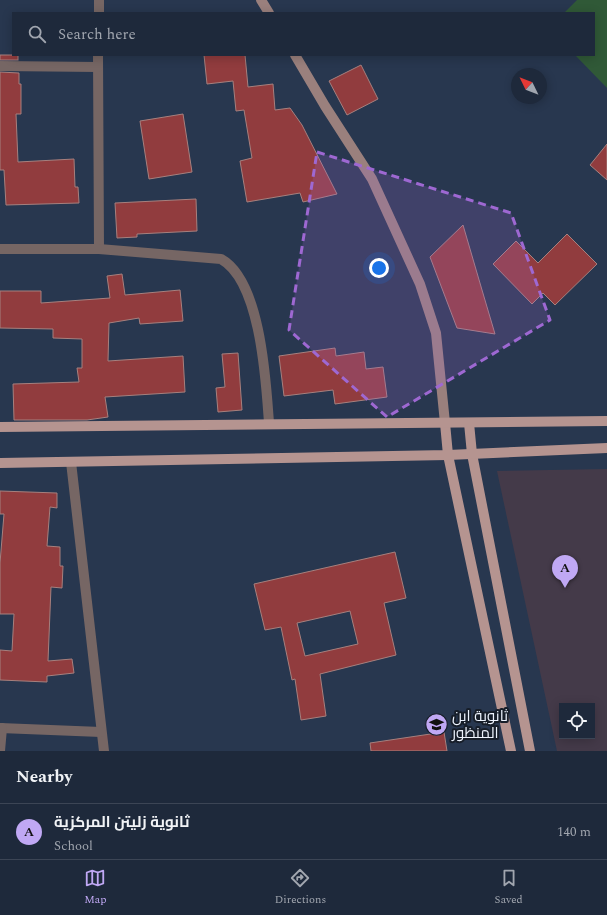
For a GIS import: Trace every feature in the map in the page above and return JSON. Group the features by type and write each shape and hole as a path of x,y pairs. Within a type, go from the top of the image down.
{"main road":[{"path":"261,0 268,12"},
{"path":"296,56 325,106 372,179 420,284 436,334 448,455 511,751"},
{"path":"0,427 269,423 607,421"},
{"path":"469,423 472,454 530,751"},
{"path":"0,463 448,455 607,448"}],"street":[{"path":"99,0 99,12"},
{"path":"98,56 98,249"},
{"path":"0,66 98,67"},
{"path":"0,249 98,249 221,259 237,272 250,301 264,363 269,423"},
{"path":"71,462 104,751"},
{"path":"0,751 1,728 101,732"}],"highlighted area":[{"path":"317,152 511,213 550,320 387,417 289,330"}],"shaded area":[{"path":"607,469 607,751 557,751 497,471"}],"green space":[{"path":"577,0 607,0 607,88 576,56 595,56 595,12 565,12"}],"building":[{"path":"0,55 18,56 18,60 0,60"},
{"path":"204,56 245,56 248,87 273,84 275,110 290,108 302,125 337,194 303,202 300,193 247,202 240,161 252,158 244,110 236,111 233,81 207,84"},
{"path":"361,65 378,99 347,115 329,81"},
{"path":"0,72 19,73 19,84 21,84 21,114 16,114 18,162 74,159 75,187 78,187 79,203 6,205 4,170 0,170"},
{"path":"183,114 192,172 149,179 140,121"},
{"path":"607,144 607,180 590,165"},
{"path":"196,199 197,231 137,234 137,237 117,238 115,203"},
{"path":"463,225 495,334 457,328 430,257"},
{"path":"567,234 597,264 555,305 543,293 532,304 493,264 516,241 538,263"},
{"path":"122,274 125,295 180,290 183,321 140,324 139,318 109,323 108,361 183,356 185,392 105,397 108,417 87,420 14,420 13,384 79,382 77,368 82,368 82,339 53,338 53,329 0,328 0,291 41,291 41,303 110,298 107,276"},
{"path":"335,348 336,356 364,352 366,369 383,367 387,397 335,404 333,390 284,396 279,356"},
{"path":"238,353 242,410 218,412 216,388 225,387 222,354"},
{"path":"0,491 57,493 57,508 50,507 47,546 60,547 60,566 63,566 62,588 51,587 48,661 72,659 74,673 47,676 47,682 0,680 0,650 12,651 14,614 0,614 0,563 4,514 0,514"},
{"path":"395,552 406,598 384,603 396,655 320,674 326,716 301,720 295,679 292,680 281,627 265,630 254,584","holes":["350,611 358,644 305,656 297,623"]},
{"path":"444,732 447,751 371,751 370,743"}],"place":[{"name":"ثانوية زليتن المركزية","path":"565,588"},
{"name":"ثانوية ابن المنظور","path":"436,725"}]}
